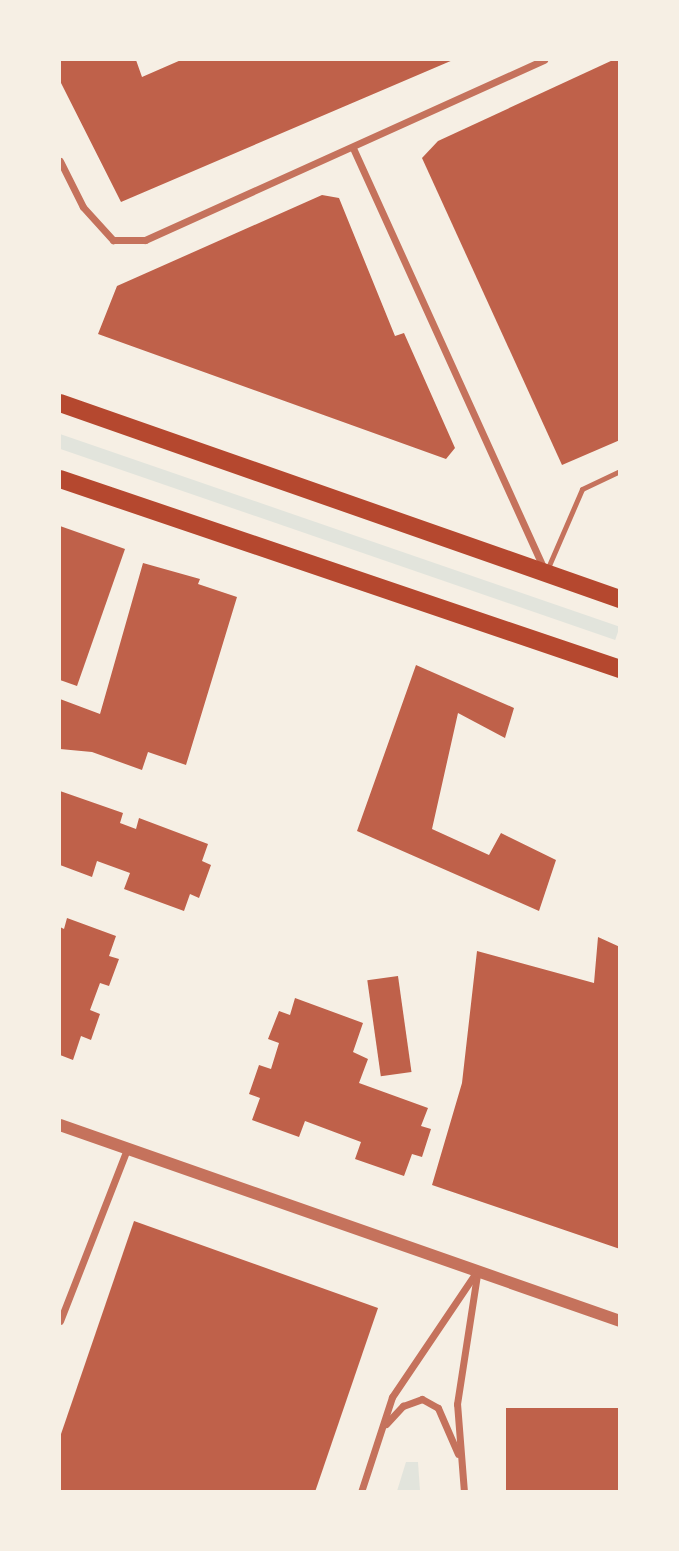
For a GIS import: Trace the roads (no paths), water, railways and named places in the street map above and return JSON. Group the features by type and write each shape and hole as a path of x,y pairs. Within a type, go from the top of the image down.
{"main road":[{"path":"60,403 620,599"},
{"path":"60,479 620,669"}],"street":[{"path":"60,161 83,207 113,240 145,240 544,60"},
{"path":"354,148 545,573"},
{"path":"60,1125 620,1321"},
{"path":"60,1321 127,1149"},
{"path":"360,1492 392,1397 477,1271"},
{"path":"464,1492 457,1404 477,1271"},
{"path":"382,1428 403,1406 422,1399 438,1408 462,1465"}],"lane":[{"path":"545,573 582,489 620,471"}]}
